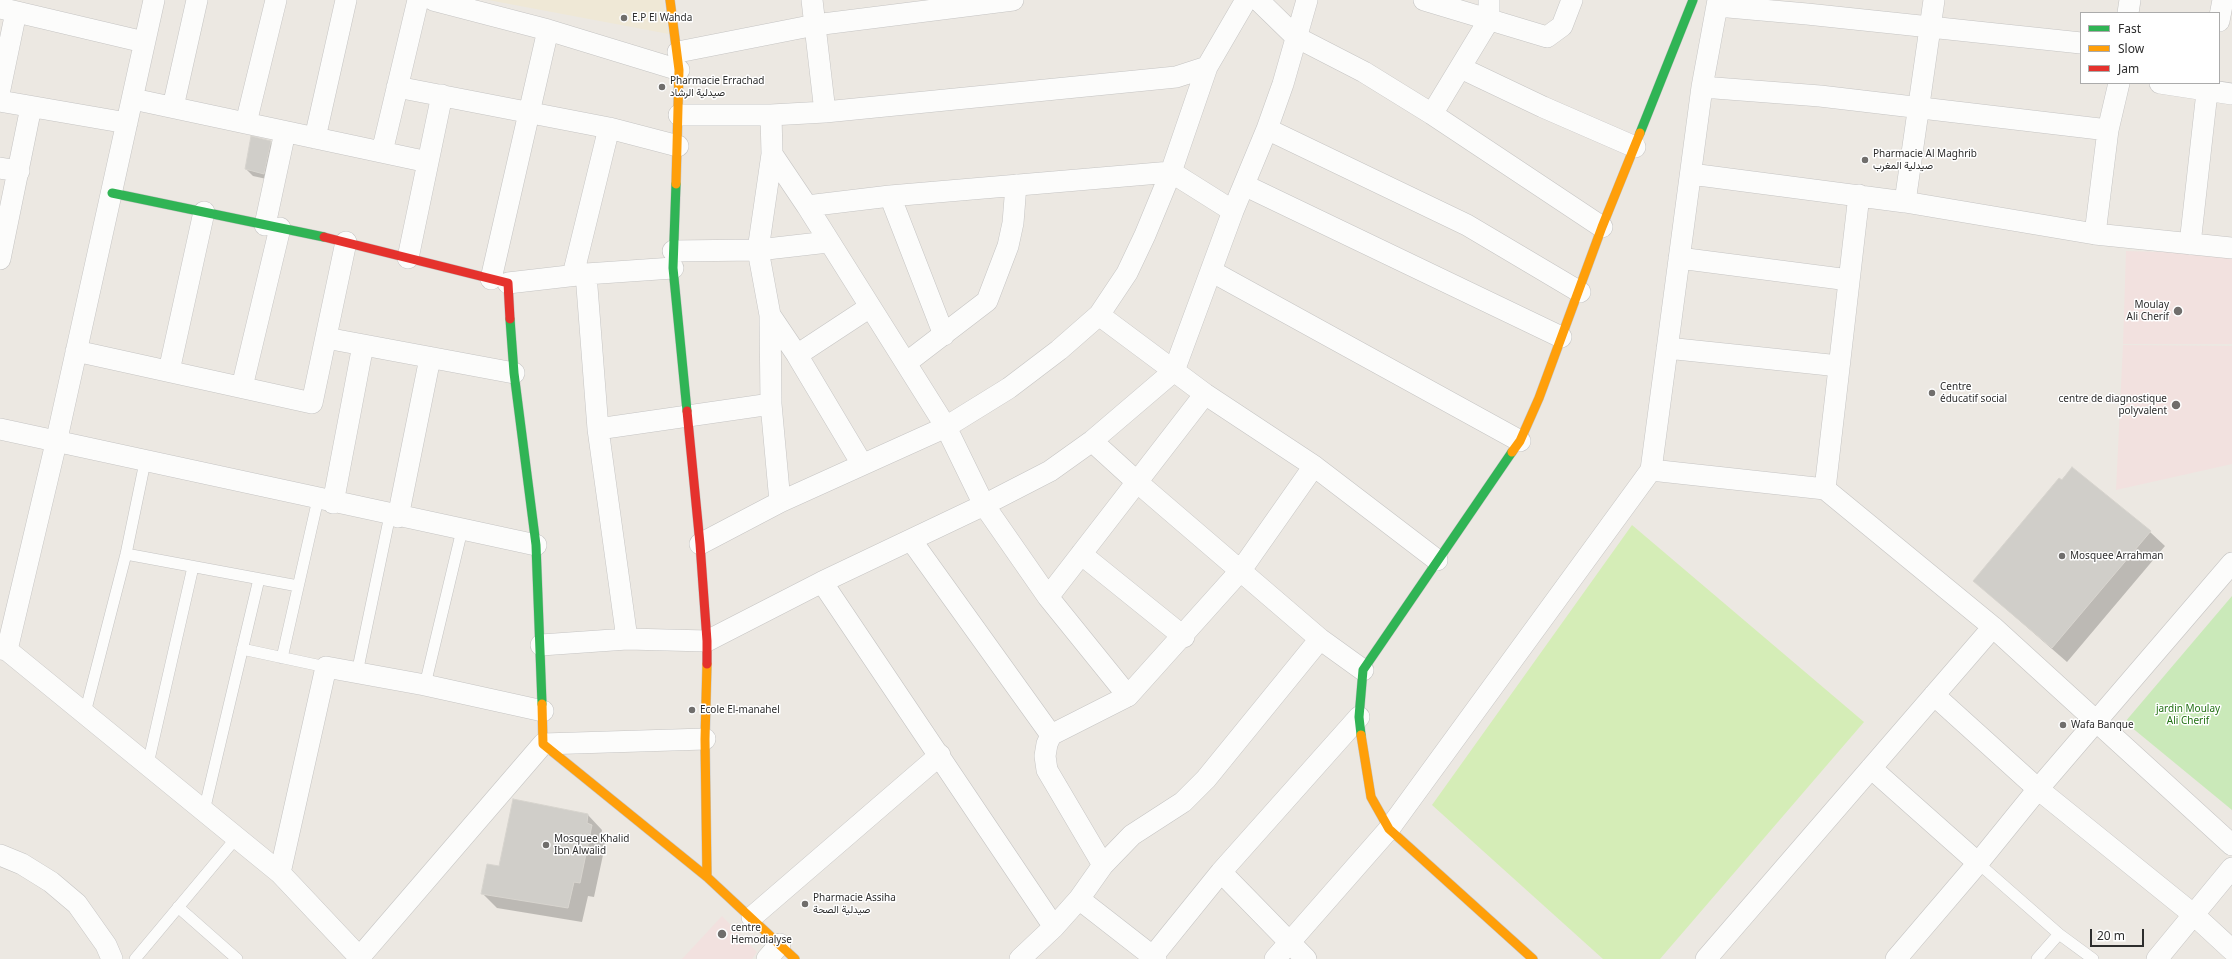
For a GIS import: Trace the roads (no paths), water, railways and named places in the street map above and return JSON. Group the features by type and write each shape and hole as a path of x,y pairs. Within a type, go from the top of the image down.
{"street":[{"path":"154,0 56,443 4,650 85,713 280,873 360,958 543,744 536,545 514,372 500,281 527,114 548,30"},
{"path":"173,107 197,0"},
{"path":"246,123 276,0"},
{"path":"315,138 346,0"},
{"path":"382,152 418,0"},
{"path":"433,0 548,30 678,61 815,25 1013,0"},
{"path":"670,0 678,61 679,115 673,259 700,544 707,641 705,739 707,877"},
{"path":"812,0 825,112"},
{"path":"700,544 780,502 946,426 1009,388 1059,350 1099,315 1127,273 1170,172 1207,67 1246,0"},
{"path":"1258,0 1296,37 1364,72 1432,114 1602,227"},
{"path":"540,645 627,639 707,641 822,582 984,505 1050,471 1092,441 1174,371 1234,211 1267,129 1283,84 1308,0"},
{"path":"1424,0 1489,10 1547,37 1562,26 1572,0"},
{"path":"1533,959 1389,829 1371,797 1365,768 1359,716 1363,670 1520,441 1539,398 1561,337 1580,292 1602,227 1693,0"},
{"path":"1905,202 1934,0"},
{"path":"2128,12 2130,0"},
{"path":"2220,16 2223,0"},
{"path":"1275,959 1389,829 1651,470 1702,87 1717,3 2080,43"},
{"path":"0,89 8,10 144,42"},
{"path":"1432,114 1460,68 1489,10"},
{"path":"679,115 771,115 825,112 1176,77 1207,67"},
{"path":"1460,68 1543,107 1635,147"},
{"path":"2095,234 2108,130 2119,84"},
{"path":"2172,84 2208,87 2232,94"},
{"path":"397,87 442,95 527,114 609,128 678,146"},
{"path":"1702,87 1820,96 1918,109 2108,130"},
{"path":"2190,244 2208,87"},
{"path":"408,258 442,95"},
{"path":"133,99 428,162"},
{"path":"0,102 127,123"},
{"path":"1,252 10,169 32,107"},
{"path":"771,115 772,154 758,250 770,315 771,404 780,502"},
{"path":"609,128 580,274 598,429 627,639"},
{"path":"1267,129 1467,226 1580,292"},
{"path":"242,387 272,226 285,132"},
{"path":"772,154 808,206 828,242 946,426 984,505 1048,597 1128,696"},
{"path":"808,206 890,196 1170,172 1234,211"},
{"path":"1691,174 1858,195 2095,234 2232,248"},
{"path":"906,363 981,308 988,301 1008,246 1013,223 1016,185"},
{"path":"1244,185 1561,337"},
{"path":"112,193 346,242 500,281 580,274 673,259 828,242"},
{"path":"1825,489 1858,195"},
{"path":"890,196 944,335"},
{"path":"169,371 204,212"},
{"path":"76,351 312,403 346,242"},
{"path":"1679,258 1849,280"},
{"path":"1211,272 1520,441"},
{"path":"798,355 870,307"},
{"path":"770,315 798,355 862,464"},
{"path":"1099,315 1205,394 1314,466 1437,560"},
{"path":"326,338 514,372"},
{"path":"325,501 363,345"},
{"path":"1667,348 1839,366"},
{"path":"394,516 430,358"},
{"path":"1048,597 1205,394"},
{"path":"598,429 771,404"},
{"path":"0,429 56,443 536,545"},
{"path":"1092,441 1136,482 1241,570 1320,639 1363,670"},
{"path":"1103,865 1047,770 1045,756 1047,744 1051,735 1128,696 1184,637 1241,570 1314,466"},
{"path":"1651,470 1825,489 1993,627 2232,845"},
{"path":"911,540 1051,735"},
{"path":"1081,554 1184,637"},
{"path":"1896,959 1978,863 2038,789 2232,563"},
{"path":"822,582 940,755 1054,927"},
{"path":"1706,959 1993,627"},
{"path":"1027,957 1079,899 1103,865 1132,835 1188,798 1320,639"},
{"path":"280,873 326,667 425,685 543,711"},
{"path":"1934,695 2038,789 2194,915 2232,950"},
{"path":"1079,899 1155,958 1221,872 1359,716"},
{"path":"543,744 705,739"},
{"path":"543,744 707,877 752,917 774,952 795,959"},
{"path":"752,917 940,755"},
{"path":"1871,768 1978,863"},
{"path":"0,855 22,864 52,882 76,904 106,945 112,959"},
{"path":"2157,959 2232,868"},
{"path":"1221,872 1306,959"}],"lane":[{"path":"85,713 126,554 145,462"},
{"path":"282,658 298,586 325,501"},
{"path":"357,673 394,516"},
{"path":"425,685 462,530"},
{"path":"126,554 298,586"},
{"path":"148,764 193,567"},
{"path":"204,811 259,579"},
{"path":"242,649 326,667"},
{"path":"135,959 236,837"},
{"path":"1978,863 2059,934 2093,959"},
{"path":"178,907 237,959"},
{"path":"2037,959 2059,934"}],"place":[{"name":"E.P El Wahda","path":"624,18"},
{"name":"Pharmacie Errachad صيدلية الرشاد","path":"662,87"},
{"name":"Pharmacie Al Maghrib صيدلية المغرب","path":"1865,160"},
{"name":"Moulay Ali Cherif","path":"2178,311"},
{"name":"Centre éducatif social","path":"1932,393"},
{"name":"centre de diagnostique polyvalent","path":"2176,405"},
{"name":"Mosquee Arrahman","path":"2062,556"},
{"name":"Ecole El-manahel","path":"692,710"},
{"name":"Wafa Banque","path":"2063,725"},
{"name":"Mosquee Khalid Ibn Alwalid","path":"546,845"},
{"name":"Pharmacie Assiha صيدلية الصحة","path":"805,904"},
{"name":"centre Hemodialyse","path":"722,934"}],"park label":[{"name":"jardin Moulay Ali Cherif","path":"2188,714"}]}
